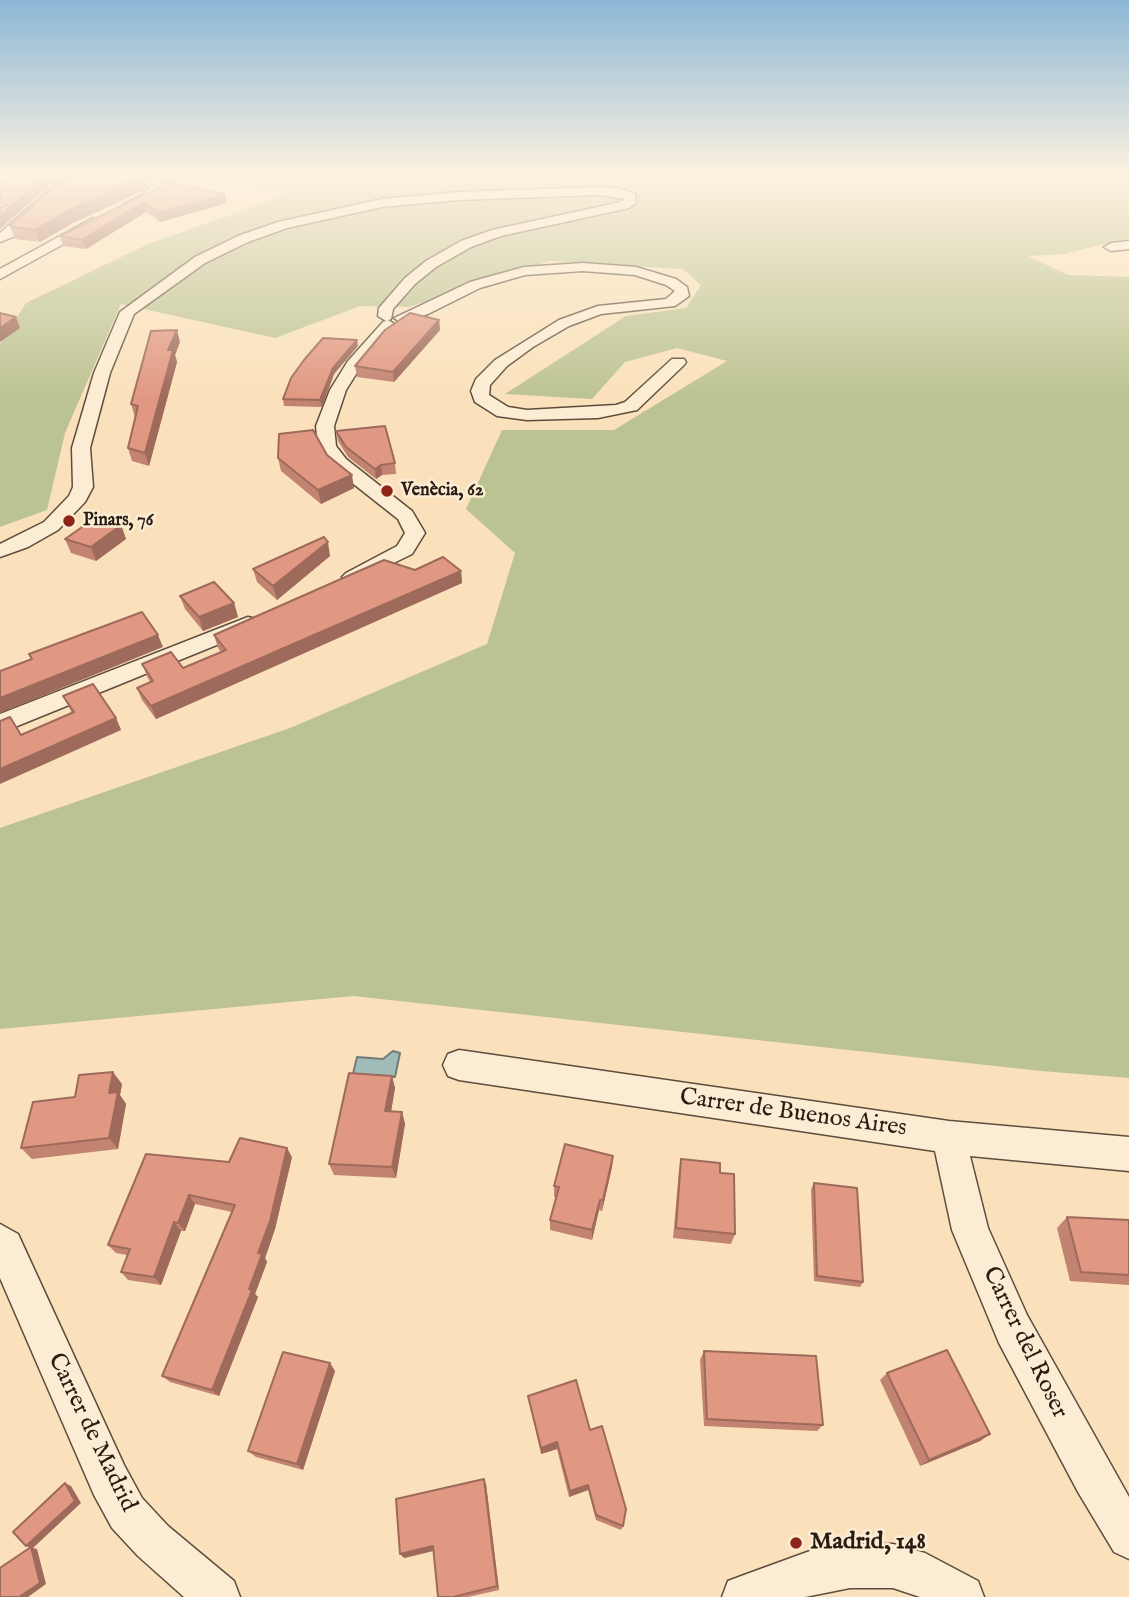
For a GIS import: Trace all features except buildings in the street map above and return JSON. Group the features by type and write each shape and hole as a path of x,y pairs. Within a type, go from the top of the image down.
{"street":[{"path":"0,275 43,249"},
{"path":"0,551 51,526 78,498 82,486 81,448 102,373 127,312 200,260 223,249"},
{"path":"392,320 386,308 410,281 431,264 458,249"},
{"path":"338,584 405,550 415,533 414,526 405,515 339,463 327,446 325,426 338,390 356,361 392,320 417,314 475,285 524,271 583,267 636,271 671,282 682,290 682,296 670,303 598,310 564,323 527,344 501,363 482,383 479,391 481,398 503,412 527,415 618,410 631,406 678,362"},
{"path":"0,724 269,615"},
{"name":"Carrer de Buenos Aires","path":"459,1065 949,1137 1129,1154"},
{"name":"Carrer del Roser","path":"949,1137 970,1230 1013,1329 1093,1477 1129,1537"},
{"name":"Carrer de Madrid","path":"0,1242 5,1247 109,1480 127,1513 153,1541 218,1597"},
{"path":"744,1597 810,1573 850,1566 893,1566 925,1575 962,1597"}],"green space":[{"path":"139,249 1086,249 1064,254 1028,256 1068,275 1129,277 1129,1078 1041,1071 353,996 0,1029 0,828 290,728 487,644 515,553 466,509 502,430 614,430 727,361 677,348 625,362 592,399 505,394 626,316 686,308 701,285 683,269 549,261 409,307 360,306 275,338 121,304 65,433 47,510 0,527 0,344 26,303"}],"water":[{"path":"393,1051 400,1053 395,1077 353,1074 357,1057 383,1059"}],"place":[{"name":"Venècia, 62","path":"387,491"},
{"name":"Pinars, 76","path":"69,521"},
{"name":"Madrid, 148","path":"796,1543"}]}
